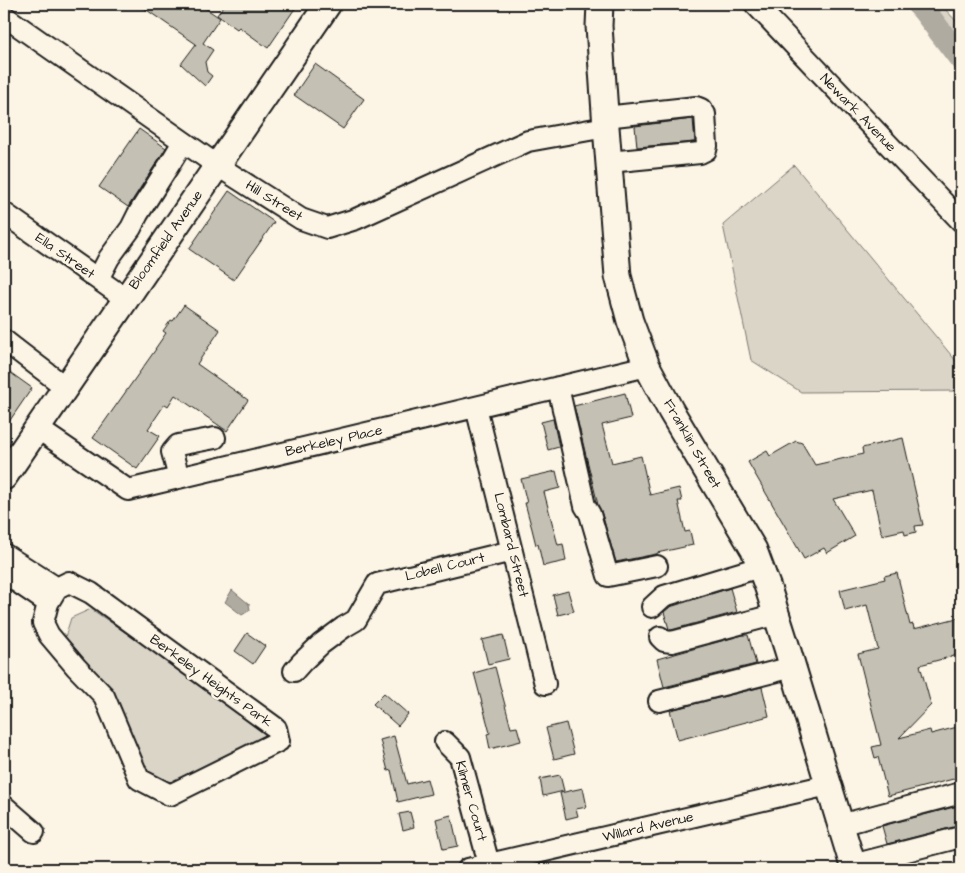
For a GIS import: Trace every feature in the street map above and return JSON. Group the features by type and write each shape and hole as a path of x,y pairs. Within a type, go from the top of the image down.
{"main road":[{"name":"Franklin Street","path":"600,4 599,26 618,276 630,321 647,366 671,411 754,550 777,614 853,867"},
{"name":"Bloomfield Avenue","path":"4,477 218,166 320,7"}],"street":[{"name":"Newark Avenue","path":"755,4 961,221"},
{"name":"Hill Street","path":"4,16 218,166 301,219 327,228 356,219 528,141 606,122 696,108 701,109 705,114 707,146 706,150 700,153 609,162"},
{"path":"98,279 109,258 131,228 183,142"},
{"name":"Ella Street","path":"4,213 126,299"},
{"path":"4,340 65,387"},
{"name":"Berkeley Place","path":"37,428 128,490 647,366"},
{"path":"558,388 585,506 590,514 608,576 657,566"},
{"name":"Lombard Street","path":"476,407 545,684"},
{"path":"179,478 172,452 178,445 215,438"},
{"name":"Lobell Court","path":"294,671 320,644 356,620 378,584 512,550"},
{"path":"4,554 52,596"},
{"path":"652,608 664,596 760,567"},
{"path":"4,573 52,596"},
{"name":"Berkeley Heights Park","path":"68,582 91,593 276,728 279,741 170,795 139,779 104,696 49,635 43,623 52,596 68,582"},
{"path":"660,637 664,641 672,642 777,614"},
{"path":"660,701 793,666"},
{"name":"Kilmer Court","path":"445,742 460,757 489,864"},
{"name":"Willard Avenue","path":"468,869 828,785"},
{"path":"840,825 961,793"},
{"path":"4,806 34,832"},
{"path":"853,867 961,838"}],"shaded area":[{"path":"902,4 940,4 961,26 961,64"},
{"path":"794,165 961,367 961,391 801,392 751,360 723,225"},
{"path":"232,590 249,604 250,610 242,615 225,602"},
{"path":"91,609 274,734 188,782 159,782 138,760 123,716 95,671 65,637 71,618"}],"building":[{"path":"138,4 199,4 220,18 203,43 213,50 205,62 207,72 212,76 205,86 181,64 196,44"},
{"path":"225,4 298,4 268,48 239,27 237,29 217,15"},
{"path":"315,64 364,99 343,129 294,95"},
{"path":"693,119 695,142 637,147 635,126"},
{"path":"139,129 166,148 128,207 99,187"},
{"path":"229,191 274,222 234,280 189,249"},
{"path":"184,305 220,330 197,364 248,400 227,431 175,395 168,406 165,404 148,429 160,436 137,469 93,438 156,349 166,333 163,331"},
{"path":"4,368 32,388 4,429"},
{"path":"625,393 631,418 602,425 612,463 641,456 650,495 679,488 682,501 678,501 685,532 690,531 693,545 616,562 598,505 574,406"},
{"path":"553,419 559,447 548,450 541,422"},
{"path":"903,438 923,525 915,526 916,532 905,535 904,530 882,535 872,490 833,499 855,536 827,553 824,548 804,559 748,462 767,451 770,456 796,441 802,443 815,465 863,454 862,448"},
{"path":"556,471 560,488 544,492 558,545 563,544 566,561 543,566 525,503 527,503 521,479"},
{"path":"897,573 910,625 913,624 914,629 961,617 961,654 920,665 931,705 899,738 930,730 931,734 961,726 961,777 888,796 878,757 875,758 872,747 881,745 858,654 878,649 867,605 845,611 840,590 885,579 884,576"},
{"path":"730,588 737,612 669,629 664,612 670,607"},
{"path":"568,591 574,611 558,615 553,595"},
{"path":"247,633 265,646 253,664 235,651"},
{"path":"503,635 509,659 488,664 482,640"},
{"path":"748,635 756,664 664,687 657,659"},
{"path":"495,667 511,728 517,727 521,741 490,749 487,734 490,733 474,673"},
{"path":"762,687 769,716 678,740 670,710"},
{"path":"384,693 408,714 398,726 373,704"},
{"path":"566,723 574,754 554,759 546,728"},
{"path":"394,736 407,784 427,779 431,794 398,802 391,770 388,771 380,740"},
{"path":"560,775 564,791 543,796 540,779"},
{"path":"583,788 587,807 576,809 578,816 566,819 560,793"},
{"path":"958,806 961,825 887,844 882,826"},
{"path":"410,812 414,827 403,830 399,814"},
{"path":"451,815 458,846 443,849 436,819"}],"waterway":[{"path":"919,4 961,59"}]}
